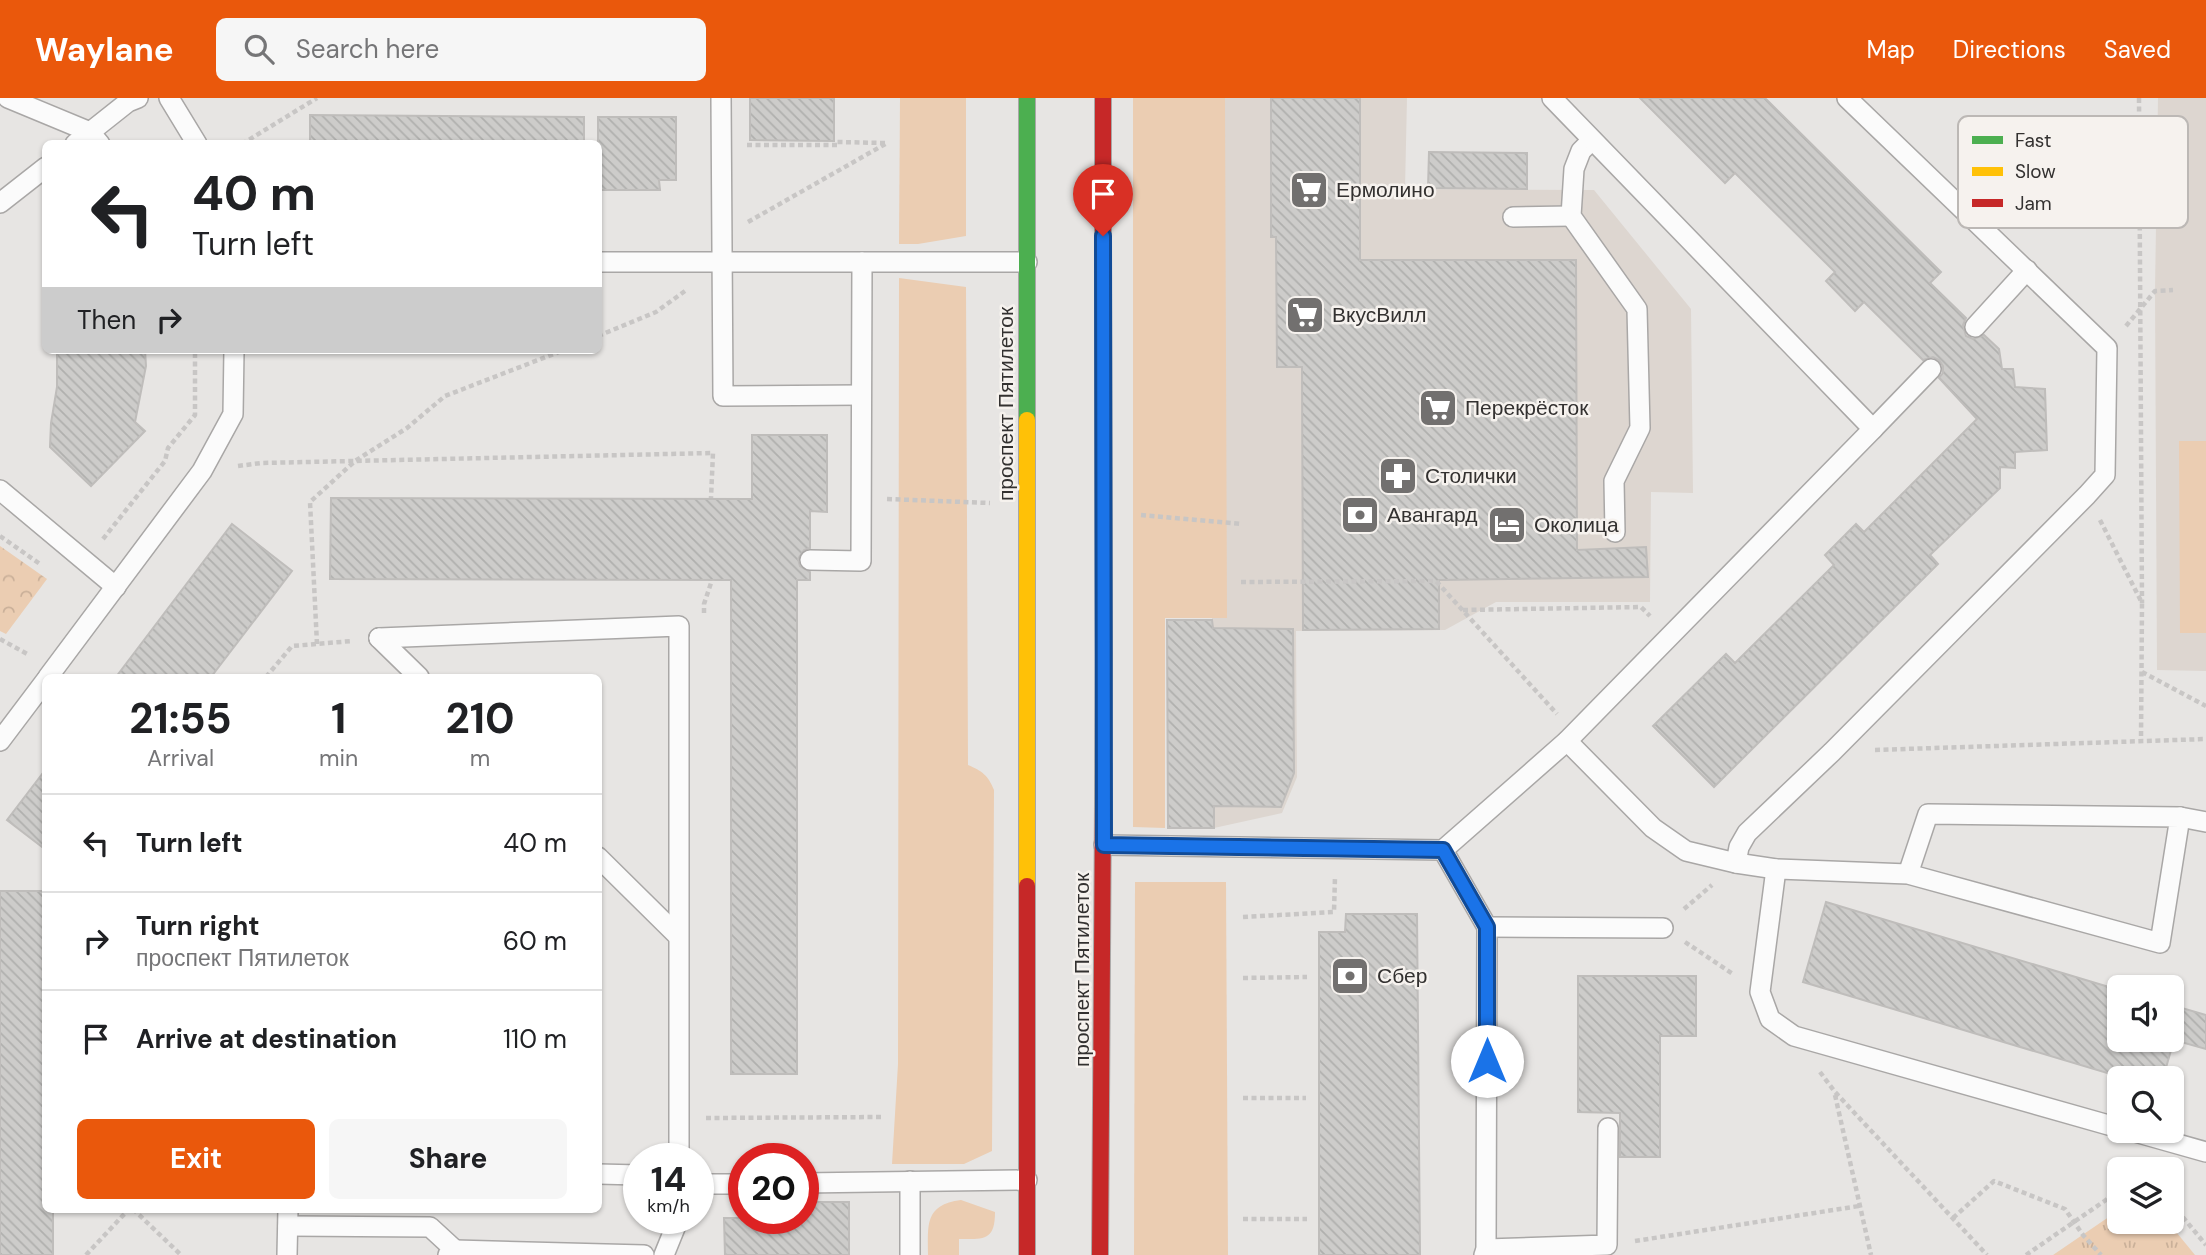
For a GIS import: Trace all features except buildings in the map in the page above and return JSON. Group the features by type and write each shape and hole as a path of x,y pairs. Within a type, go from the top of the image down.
{"street":[{"name":"проспект Пятилеток","path":"1027,98 1027,1255"},
{"name":"проспект Пятилеток","path":"1100,1255 1104,845 1103,98"}],"lane":[{"path":"8,98 88,140 112,104 138,98"},
{"path":"169,98 195,140"},
{"path":"721,98 723,396 861,395"},
{"path":"1552,98 1873,429"},
{"path":"1847,98 1958,204"},
{"path":"1592,140 1581,151 1574,169 1571,215 1637,309 1640,428 1614,481 1615,532"},
{"path":"0,203 42,170"},
{"path":"1513,217 1571,215"},
{"path":"1736,863 1739,847 1747,833 1832,752 2105,475 2107,348 1983,228"},
{"path":"602,262 1027,262"},
{"path":"810,560 861,561 862,262"},
{"path":"1975,327 2027,270"},
{"path":"51,674 202,471 233,414 234,354"},
{"path":"1104,845 1443,850 1567,741 1931,369"},
{"path":"0,491 116,587"},
{"path":"379,638 678,626 679,1143"},
{"path":"379,638 416,674"},
{"path":"0,741 42,686"},
{"path":"1567,741 1653,828 1686,850 1736,863 1776,869 1908,874 2161,943 2180,817"},
{"path":"1908,874 1928,814 2180,817 2206,822"},
{"path":"1443,850 1487,927 1485,1252 1607,1245 1608,1128"},
{"path":"602,861 678,936"},
{"path":"1776,869 1760,992 1770,1019 1794,1036 2107,1125"},
{"path":"1487,927 1663,928"},
{"path":"2174,1143 2206,1152"},
{"path":"602,1174 623,1175"},
{"path":"819,1183 1027,1180"},
{"path":"909,1255 910,1181"},
{"path":"288,1255 288,1218 430,1227 452,1252 644,1255"},
{"path":"664,1255 673,1234"}],"path":[{"path":"249,140 317,98"},
{"path":"2139,98 2139,116"},
{"path":"721,145 887,143 722,237"},
{"path":"2141,228 2141,740"},
{"path":"602,334 656,312 722,263"},
{"path":"2107,348 2155,291 2173,290"},
{"path":"85,561 165,461 168,448 195,415 195,354"},
{"path":"317,644 310,502 355,461 407,428 445,396 554,354"},
{"path":"202,471 261,463 713,453 711,498"},
{"path":"2087,495 2142,603"},
{"path":"704,618 704,604 712,580"},
{"path":"1241,582 1436,581 1558,715 1567,741"},
{"path":"1463,610 1640,607 1671,636"},
{"path":"269,674 292,646 379,638"},
{"path":"2141,672 2206,706"},
{"path":"1832,752 2206,739"},
{"path":"1243,917 1334,912 1335,848"},
{"path":"1736,863 1663,928 1760,992"},
{"path":"1243,978 1307,977"},
{"path":"1794,1036 1835,1092 1987,1255"},
{"path":"1835,1092 1871,1255"},
{"path":"1243,1098 1306,1098"},
{"path":"705,1118 884,1117"},
{"path":"1953,1218 1994,1181 2065,1209 2102,1255"},
{"path":"2026,1255 2107,1199"},
{"path":"1607,1245 1859,1206"},
{"path":"86,1255 127,1213"},
{"path":"135,1213 181,1255"},
{"path":"2184,1218 2206,1245"},
{"path":"1243,1219 1307,1219"}],"shaded area":[{"path":"1203,98 1407,98 1405,189 1594,190 1691,309 1693,493 1651,492 1650,602 1496,602 1445,630 1296,631 1297,777 1282,813 1214,828 1168,828 1167,620 1212,619"},
{"path":"2158,98 2206,98 2206,671 2157,670 2156,228 2188,228 2188,116 2158,116"}],"green space":[{"path":"900,98 966,98 966,236 918,244 899,244"},
{"path":"1133,98 1225,98 1227,618 1165,618 1165,828 1133,827"},
{"path":"899,278 966,287 968,765 984,774 994,790 992,1151 964,1164 892,1164 898,1064"},
{"path":"2179,441 2206,441 2206,633 2180,633"},
{"path":"0,546 47,579 6,634 0,631"},
{"path":"1135,882 1226,882 1228,1255 1134,1255"},
{"path":"961,1200 995,1212 990,1233 981,1238 959,1239 959,1255 928,1255 929,1226 934,1212 940,1206"},
{"path":"2107,1218 2107,1234 2178,1234 2195,1255 2053,1255"}],"traffic: fast":[{"path":"1027,98 1027,420"},
{"path":"1103,287 1104,654"}],"traffic: slow":[{"path":"1027,420 1027,886"}],"traffic: jam":[{"path":"1103,98 1103,287"},
{"path":"1100,1255 1104,654"},
{"path":"1027,886 1027,1255"}],"place":[{"name":"Ермолино","path":"1309,190"},
{"name":"ВкусВилл","path":"1305,315"},
{"name":"Перекрёсток","path":"1438,408"},
{"name":"Столички","path":"1398,476"},
{"name":"Авангард","path":"1360,515"},
{"name":"Околица","path":"1507,525"},
{"name":"Сбер","path":"1350,976"}],"route":[{"path":"1103,236 1104,845 1443,850 1487,927 1487,1061"}]}
